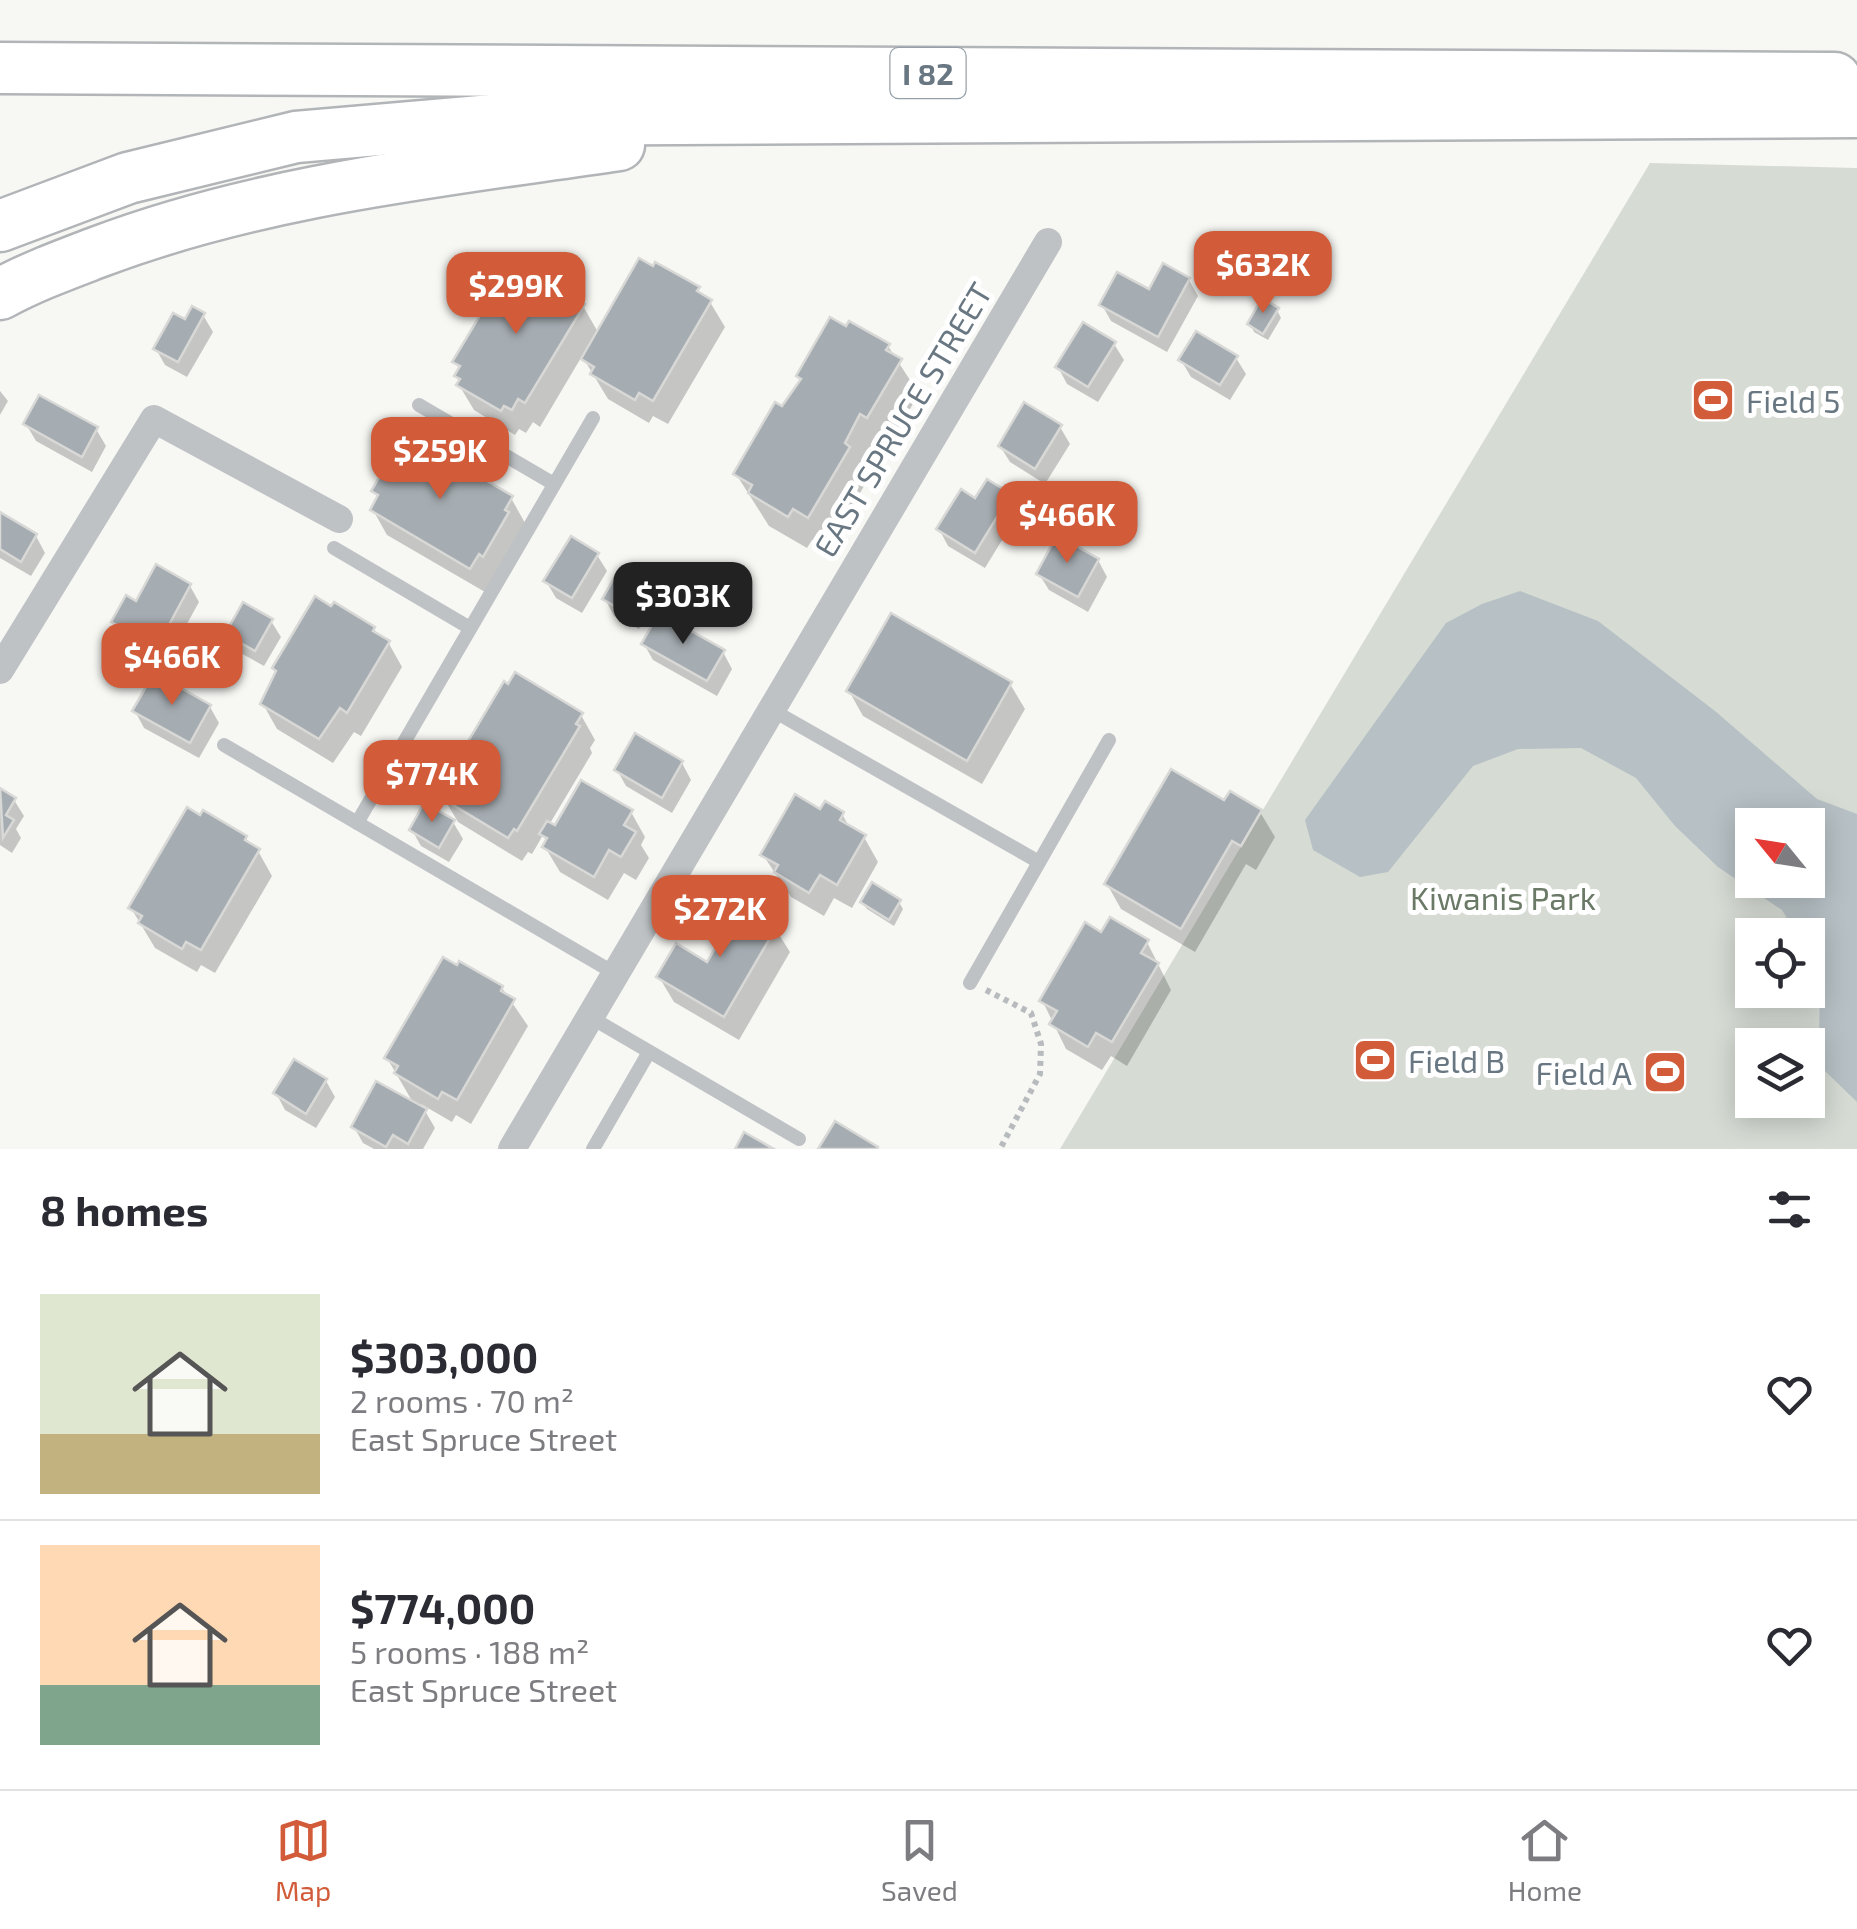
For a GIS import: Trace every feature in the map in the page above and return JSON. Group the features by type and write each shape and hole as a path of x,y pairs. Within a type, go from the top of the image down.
{"highway":[{"name":"I 82","path":"0,68 1857,78"},
{"path":"0,226 128,178 296,137 493,120 1857,112"},
{"path":"0,294 27,279 158,230 324,188 787,120"}],"street":[{"name":"EAST SPRUCE STREET","path":"512,1149 1048,242"},
{"path":"0,670 154,419 339,519"}],"lane":[{"path":"419,405 554,484"},
{"path":"357,823 593,418"},
{"path":"334,548 470,628"},
{"path":"772,710 1039,862"},
{"path":"970,983 1110,740"},
{"path":"224,745 616,974"},
{"path":"590,1017 799,1140"},
{"path":"592,1149 650,1052"}],"path":[{"path":"970,983 1031,1013 1041,1044 1040,1074 1000,1149"}],"green space":[{"name":"Kiwanis Park","path":"1650,163 1857,168 1857,1149 1060,1149"}],"shaded area":[{"path":"1520,591 1598,621 1715,711 1817,799 1857,814 1857,1102 1825,1071 1825,1028 1819,1028 1820,1008 1825,1008 1825,918 1787,918 1764,898 1825,898 1825,808 1735,808 1735,878 1675,826 1636,778 1581,748 1518,749 1473,766 1388,872 1360,877 1313,850 1305,820 1446,623 1482,604"}],"building":[{"path":"639,258 653,266 655,262 700,287 697,291 712,300 653,401 639,393 635,400 590,374 594,367 581,359"},
{"path":"512,262 525,270 528,265 585,304 525,403 518,399 512,410 504,406 501,411 456,385 460,379 454,376 460,366 452,362"},
{"path":"1163,263 1190,278 1158,337 1099,305 1117,272 1149,289"},
{"path":"1262,298 1279,308 1263,334 1247,324"},
{"path":"192,306 205,313 178,362 153,349 173,313 185,319"},
{"path":"830,317 846,326 849,321 890,344 886,350 902,359 867,418 860,414 845,443 850,447 808,518 793,509 788,517 748,493 752,485 733,474 775,402 782,406 801,379 796,376"},
{"path":"1083,322 1116,342 1088,387 1055,367"},
{"path":"1196,331 1238,356 1220,385 1178,360"},
{"path":"39,395 98,427 82,457 23,424"},
{"path":"1024,402 1062,425 1035,469 998,446"},
{"path":"412,437 513,496 505,510 509,512 483,557 479,554 470,569 370,510 378,495 371,491 397,447 404,451"},
{"path":"987,479 1011,494 975,553 936,529 961,489 975,498"},
{"path":"0,512 37,534 21,562 0,549"},
{"path":"1057,535 1099,559 1078,597 1036,574"},
{"path":"571,536 599,553 572,598 543,581"},
{"path":"156,564 191,584 157,647 111,622 126,595 136,601"},
{"path":"620,568 659,590 650,606 638,599 629,614 602,599"},
{"path":"315,596 331,606 334,602 390,641 347,713 340,708 319,739 260,704 276,671 272,668"},
{"path":"243,602 273,619 255,651 225,634"},
{"path":"659,613 725,650 707,681 641,644"},
{"path":"891,613 1012,682 967,761 846,691"},
{"path":"515,672 583,713 576,724 580,726 517,831 514,829 508,838 440,797 446,788 442,785 504,681 508,684"},
{"path":"154,673 211,705 190,743 132,711"},
{"path":"635,733 683,761 662,798 614,770"},
{"path":"1171,769 1224,800 1230,791 1262,810 1241,846 1232,841 1181,929 1104,884"},
{"path":"581,780 633,810 624,825 636,832 621,857 609,850 594,877 542,847 547,838 539,834 547,821 555,825"},
{"path":"0,788 16,798 6,815 14,820 3,838"},
{"path":"795,794 820,809 825,801 844,812 840,820 866,835 837,885 820,875 809,893 774,872 778,865 760,855"},
{"path":"424,803 455,820 439,848 409,830"},
{"path":"187,807 200,815 203,810 247,836 245,840 260,849 201,950 186,942 182,949 138,923 142,916 128,908"},
{"path":"872,882 901,900 889,920 860,902"},
{"path":"741,904 777,926 724,1017 656,977 676,943 707,962 723,935 703,924 715,906 734,916"},
{"path":"1110,917 1149,940 1141,953 1159,963 1112,1042 1096,1033 1088,1047 1049,1024 1057,1011 1039,1001 1085,922 1101,932"},
{"path":"443,957 457,965 459,961 503,986 501,991 515,999 457,1100 442,1092 438,1099 394,1073 398,1066 384,1058"},
{"path":"294,1059 327,1079 306,1114 273,1093"},
{"path":"376,1081 427,1109 408,1144 393,1135 386,1147 351,1127"},
{"path":"835,1121 878,1147 877,1149 818,1149"},
{"path":"744,1132 774,1149 735,1149"}],"place":[{"name":"Field 5","path":"1713,400"},
{"name":"Field B","path":"1375,1060"},
{"name":"Field A","path":"1665,1072"}]}
